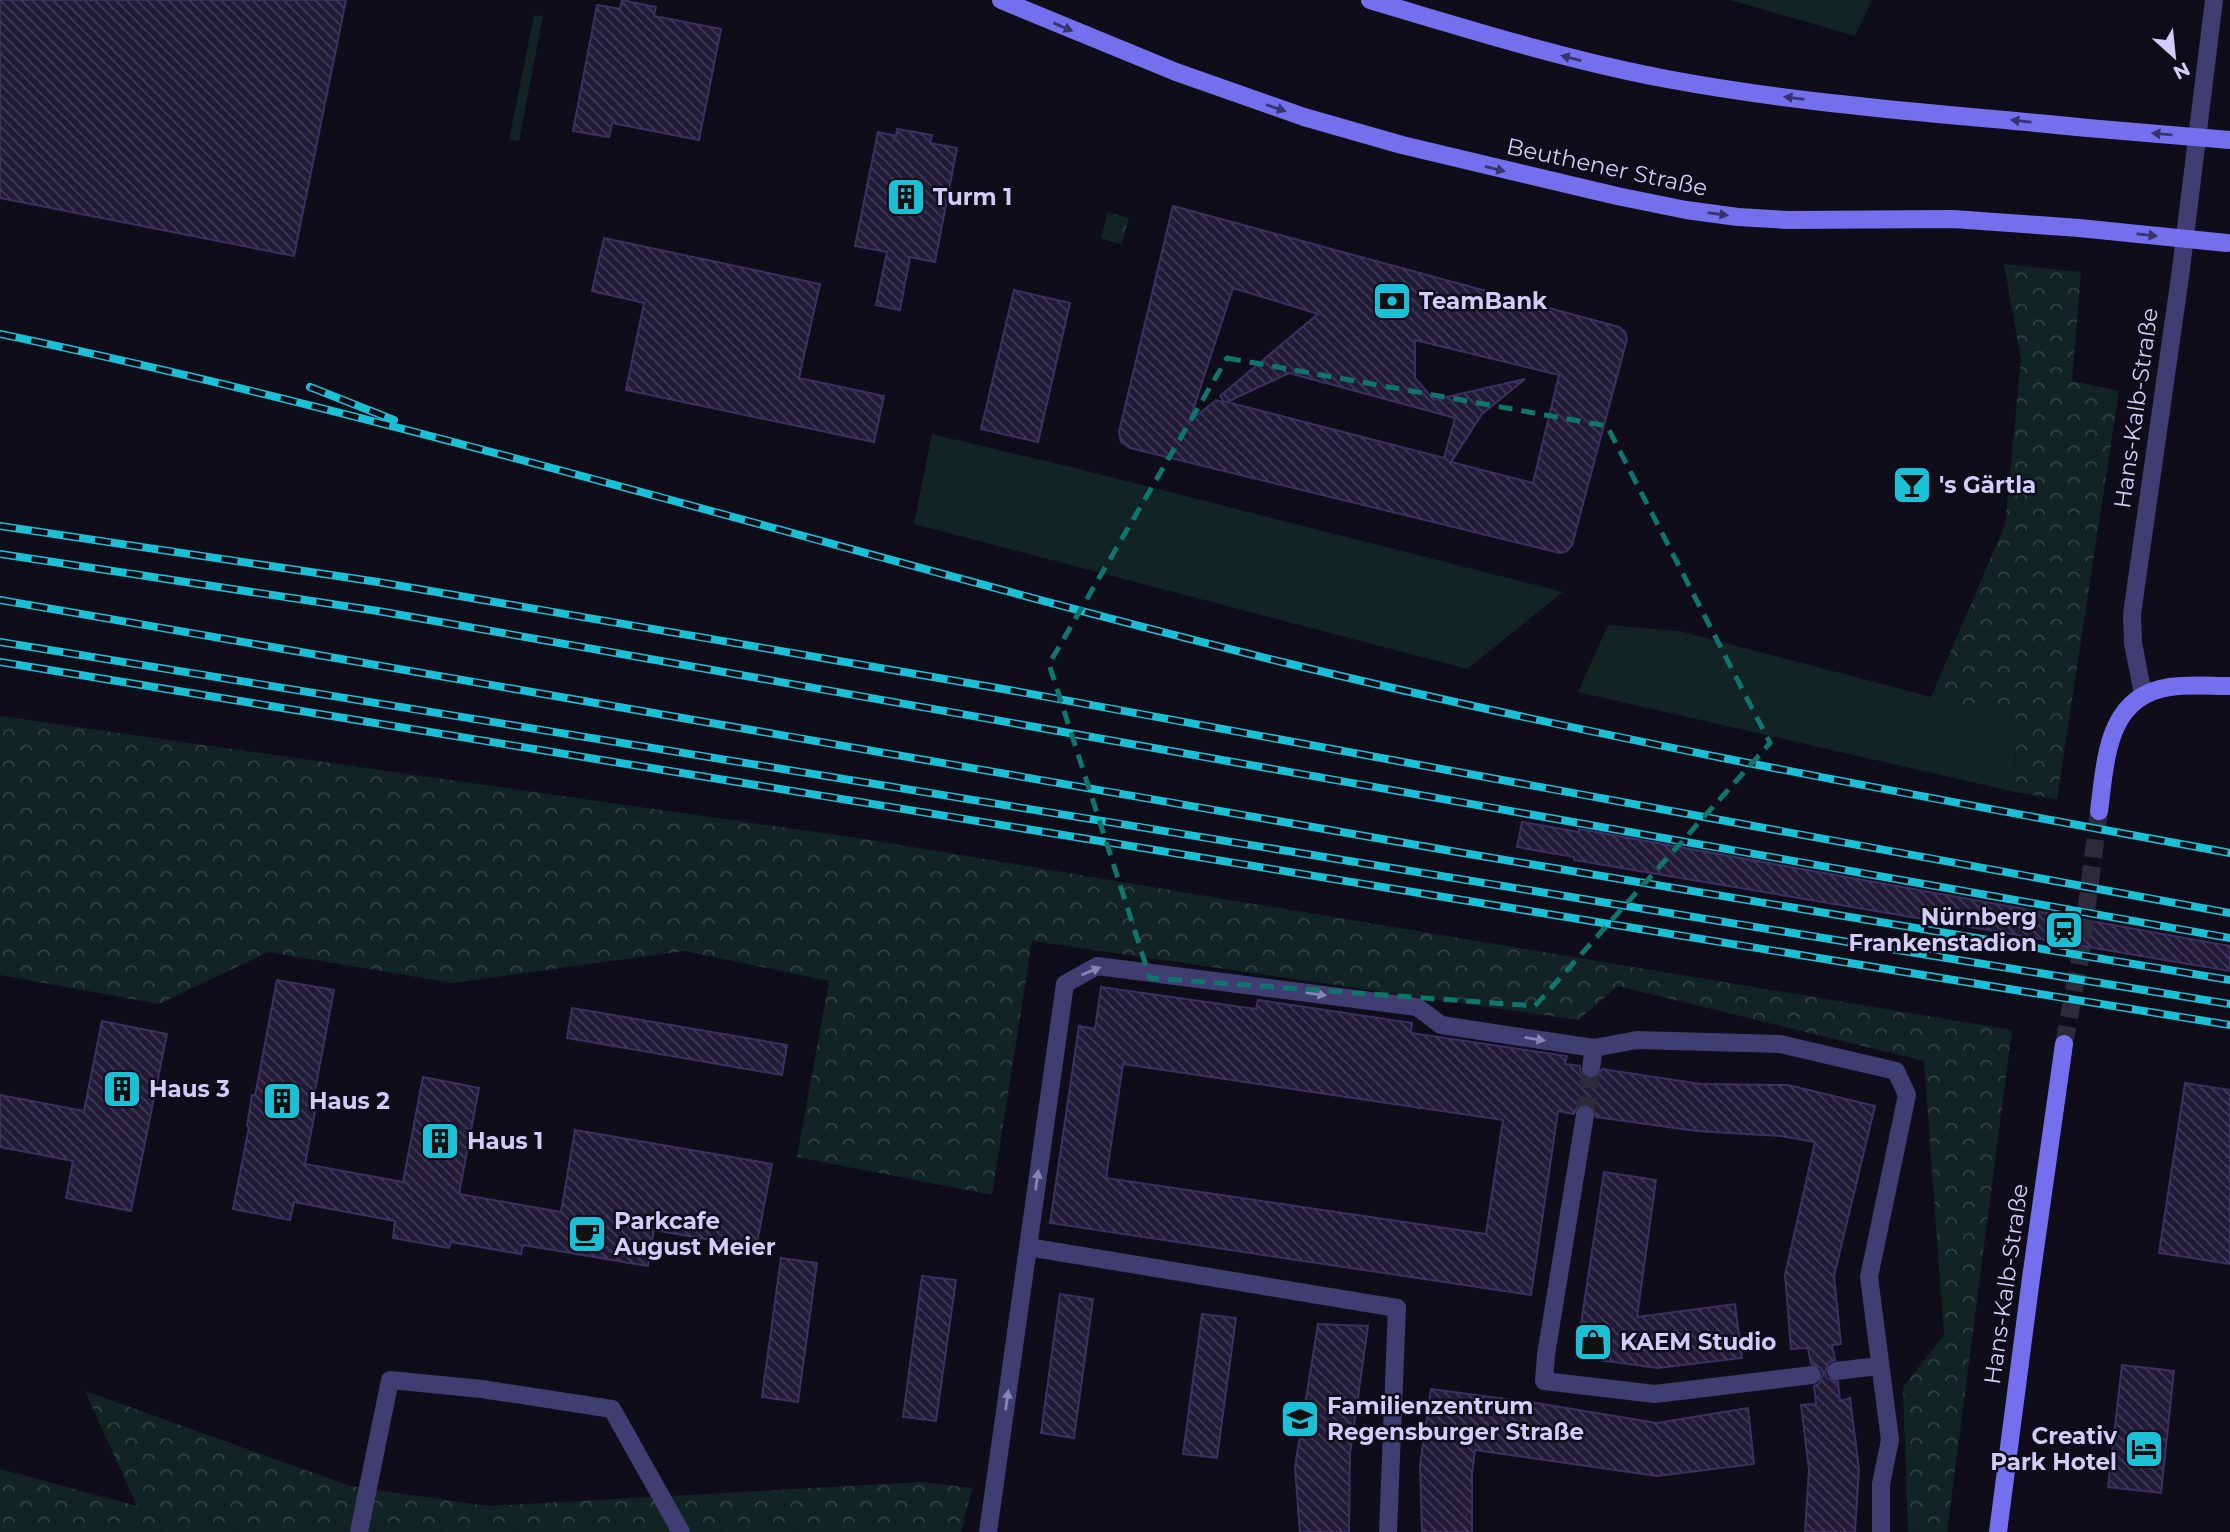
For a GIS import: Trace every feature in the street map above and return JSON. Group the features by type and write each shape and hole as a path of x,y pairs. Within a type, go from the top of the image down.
{"main road":[{"name":"Beuthener Straße","path":"1001,0 1175,72 1304,117 1402,145 1617,197 1738,217 1788,220 1953,219 2229,243"},
{"path":"1370,0 1566,57 1666,79 1838,104 2230,140"},
{"path":"2099,811 2109,747 2121,714 2143,694 2172,686 2230,686"},
{"name":"Hans-Kalb-Straße","path":"1998,1532 2064,1044"}],"street":[{"name":"Hans-Kalb-Straße","path":"2143,694 2133,643 2132,614 2180,277 2214,0"},
{"path":"988,1532 1065,984 1097,965 1417,1007 1441,1025 1594,1048 1637,1040 1780,1044 1896,1071 1907,1095 1869,1277 1890,1440 1881,1484 1881,1532"},
{"path":"1591,1068 1594,1048"},
{"path":"1585,1115 1544,1381 1655,1394 1812,1375"},
{"path":"1028,1247 1397,1308 1388,1532"},
{"path":"1836,1371 1880,1366"},
{"path":"359,1532 364,1518 390,1380 482,1388 612,1409 681,1532"}],"highlighted area":[{"path":"1227,358 1607,426 1770,743 1535,1006 1150,978 1049,664"}],"green space":[{"path":"1730,0 1872,0 1855,36"},
{"path":"534,15 543,16 519,141 509,140"},
{"path":"1108,212 1129,218 1122,244 1101,238"},
{"path":"2004,264 2081,272 2072,381 2119,391 2057,799 2015,792 2016,719 1931,697 2005,525 2021,359"},
{"path":"932,434 1563,592 1467,669 914,524"},
{"path":"1608,625 1679,631 2016,719 2015,792 1578,692"},
{"path":"0,716 858,838 2012,1030 1947,1532 1908,1532 1903,1387 1944,1335 1924,1061 1618,986 1578,1020 1032,941 992,1195 797,1157 829,981 685,951 452,983 268,952 159,1004 0,975"},
{"path":"85,1391 350,1486 488,1506 921,1482 972,1488 961,1532 0,1532 0,1469 137,1506"}],"building":[{"path":"0,0 346,0 294,256 0,198"},
{"path":"622,0 656,7 654,16 721,29 699,140 612,123 609,137 573,131 597,5 620,9"},
{"name":"Turm 1","path":"897,129 932,135 930,143 957,148 935,262 910,257 900,310 876,305 887,252 855,246 878,132 896,136"},
{"path":"1173,206 1619,327 1625,332 1627,339 1572,545 1567,551 1560,553 1130,448 1121,442 1119,432","holes":["1233,288 1318,314 1220,396 1224,402 1216,400 1189,422","1415,340 1559,375 1533,483 1451,462 1482,414 1525,379 1434,400 1415,378","1289,373 1455,418 1444,458 1227,402"]},
{"path":"604,238 820,284 799,378 884,396 874,442 626,390 644,303 592,291"},
{"path":"1014,290 1070,303 1038,442 981,429"},
{"path":"1522,822 1579,832 1579,829 2230,946 2230,971 1574,860 1574,857 1517,847"},
{"path":"277,980 334,990 312,1106 316,1107 305,1164 403,1182 423,1077 479,1088 459,1194 561,1212 575,1130 772,1164 756,1248 654,1230 648,1266 523,1245 521,1254 451,1242 449,1248 393,1238 395,1221 294,1202 290,1220 233,1209 249,1127 252,1095 255,1096"},
{"path":"1101,987 1256,1009 1258,1000 1412,1023 1411,1033 1567,1056 1565,1064 1580,1066 1581,1073 1589,1079 1596,1078 1602,1069 1701,1084 1788,1085 1875,1106 1834,1276 1841,1344 1832,1345 1835,1360 1829,1362 1825,1372 1827,1378 1838,1382 1840,1401 1850,1398 1859,1469 1855,1532 1805,1532 1809,1470 1801,1405 1816,1404 1814,1386 1819,1384 1823,1374 1821,1368 1811,1364 1808,1348 1791,1349 1785,1275 1815,1142 1781,1136 1697,1131 1596,1117 1593,1107 1586,1104 1577,1107 1574,1114 1558,1111 1531,1295 1050,1223 1079,1026 1095,1029","holes":["1123,1064 1503,1120 1486,1234 1106,1178"]},
{"path":"572,1008 787,1045 782,1075 567,1038"},
{"name":"Haus 3","path":"102,1021 167,1034 131,1211 66,1198 73,1161 0,1147 0,1095 84,1111"},
{"path":"2185,1083 2230,1090 2230,1264 2159,1253"},
{"path":"1604,1172 1656,1180 1637,1317 1735,1304 1742,1358 1658,1368 1576,1357"},
{"path":"781,1258 817,1263 798,1402 762,1397"},
{"path":"922,1276 956,1280 936,1421 903,1417"},
{"path":"1060,1294 1093,1299 1074,1438 1041,1433"},
{"path":"1202,1314 1236,1318 1217,1458 1183,1454"},
{"path":"1318,1324 1368,1326 1350,1454 1349,1532 1300,1532 1295,1467"},
{"path":"2122,1365 2174,1371 2161,1493 2108,1487"},
{"path":"1431,1389 1657,1423 1748,1408 1754,1464 1657,1476 1475,1450 1472,1474 1472,1532 1422,1532 1420,1464"}],"tunnel":[{"path":"2064,1044 2080,958 2099,811"},
{"path":"1585,1115 1591,1068"}],"railway":[{"path":"0,334 322,408 1122,621 1400,690 1636,741 2230,853"},
{"path":"310,387 394,420"},
{"path":"0,526 378,582 1009,690 2230,913"},
{"path":"0,554 378,611 2230,938"},
{"path":"0,600 1463,853 2230,980"},
{"path":"0,642 2230,1004"},
{"path":"0,662 2230,1025"}],"place":[{"name":"Turm 1","path":"906,197"},
{"name":"TeamBank","path":"1392,301"},
{"name":"'s Gärtla","path":"1912,485"},
{"name":"Nürnberg Frankenstadion","path":"2064,930"},
{"name":"Haus 3","path":"122,1089"},
{"name":"Haus 2","path":"282,1101"},
{"name":"Haus 1","path":"440,1141"},
{"name":"Parkcafe August Meier","path":"587,1234"},
{"name":"KAEM Studio","path":"1593,1342"},
{"name":"Familienzentrum Regensburger Straße","path":"1300,1419"},
{"name":"Creativ Park Hotel","path":"2144,1449"}]}
